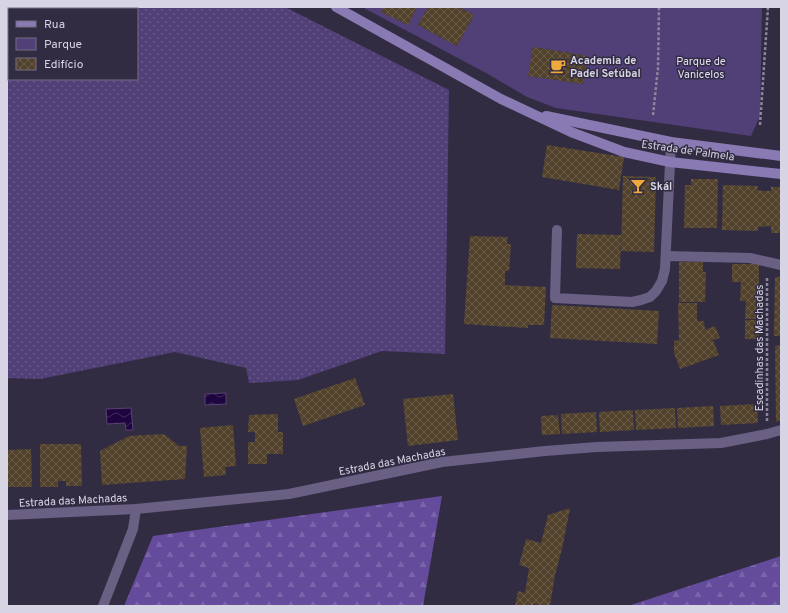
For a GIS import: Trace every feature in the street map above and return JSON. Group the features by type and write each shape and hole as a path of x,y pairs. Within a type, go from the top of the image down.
{"street":[{"name":"Estrada de Palmela","path":"336,7 501,99 571,132 624,152 670,162 781,174"},
{"name":"Estrada de Palmela","path":"528,112 671,142 781,156"},
{"path":"557,230 555,298 632,302 650,297 662,281 665,269 671,142"},
{"path":"666,256 750,258 781,265"},
{"name":"Estrada das Machadas","path":"7,515 136,509 289,494 442,462 598,447 721,443 781,430"},
{"path":"103,606 133,529 136,509"}],"path":[{"path":"653,115 658,68 659,7"},
{"path":"760,125 768,7"},
{"name":"Escadinhas das Machadas","path":"767,261 767,434"}],"green space":[{"path":"285,7 449,90 445,354 382,351 298,380 249,383 246,368 175,352 40,379 7,378 8,30 8,80 138,80 138,8 10,8"},
{"name":"Parque de Vanicelos","path":"362,7 384,7 382,12 408,25 417,7 428,7 418,25 457,46 474,15 459,7 762,7 760,116 751,136 556,108 527,97 488,74","holes":["533,47 587,56 583,84 529,76"]},
{"path":"442,496 423,606 124,606 153,536"},
{"path":"781,556 781,606 631,605"}],"water":[{"path":"226,393 226,404 205,405 205,394"},
{"path":"131,408 133,430 126,430 125,423 107,424 106,409"}],"building":[{"path":"384,7 417,7 408,25 381,12"},
{"path":"428,7 459,7 474,15 457,46 418,25"},
{"name":"Academia de Padel Setúbal","path":"533,47 587,56 583,84 528,76"},
{"path":"547,145 624,157 619,190 542,177"},
{"path":"623,176 656,177 654,252 621,251"},
{"path":"691,179 718,179 717,228 684,228 685,185 691,185"},
{"path":"723,185 758,186 757,190 765,191 771,191 771,187 781,187 781,233 771,233 771,226 758,227 758,231 722,230"},
{"path":"577,234 621,235 620,269 576,268"},
{"path":"470,236 508,237 507,244 511,244 509,271 505,271 505,285 546,287 544,325 528,325 528,328 464,324"},
{"path":"679,262 703,262 703,272 706,272 705,302 679,302"},
{"path":"732,264 759,264 759,319 745,319 746,301 740,301 741,282 732,282"},
{"path":"775,277 781,277 781,336 774,336"},
{"path":"678,303 697,303 697,321 704,321 705,330 715,326 720,338 713,340 719,355 680,369 674,353 674,341 679,340"},
{"path":"552,305 659,311 657,344 550,338"},
{"path":"745,320 759,320 759,339 745,339"},
{"path":"781,345 781,420 776,422 775,346"},
{"path":"355,378 365,405 303,426 294,399"},
{"path":"453,394 458,440 408,446 403,399"},
{"path":"757,404 758,423 721,425 720,406"},
{"path":"713,406 714,426 678,428 677,408"},
{"path":"675,408 676,428 636,430 635,410"},
{"path":"633,410 634,430 600,432 599,412"},
{"path":"596,412 597,432 562,434 561,414"},
{"path":"278,414 278,432 283,432 283,454 267,454 267,464 248,464 248,442 255,442 255,432 248,432 249,415"},
{"path":"558,415 560,434 542,435 541,416"},
{"path":"233,425 236,466 225,467 226,475 204,477 200,428"},
{"path":"164,434 179,446 187,446 185,479 102,485 100,451 129,436"},
{"path":"40,444 81,444 82,486 66,486 66,481 58,481 58,487 40,487"},
{"path":"31,449 32,487 8,487 7,450"},
{"path":"570,508 555,575 550,606 533,604 533,606 515,606 518,591 525,593 529,568 519,565 526,539 541,543 548,515"}],"place":[{"name":"Academia de Padel Setúbal","path":"558,66"},
{"name":"Skál","path":"638,186"}]}
